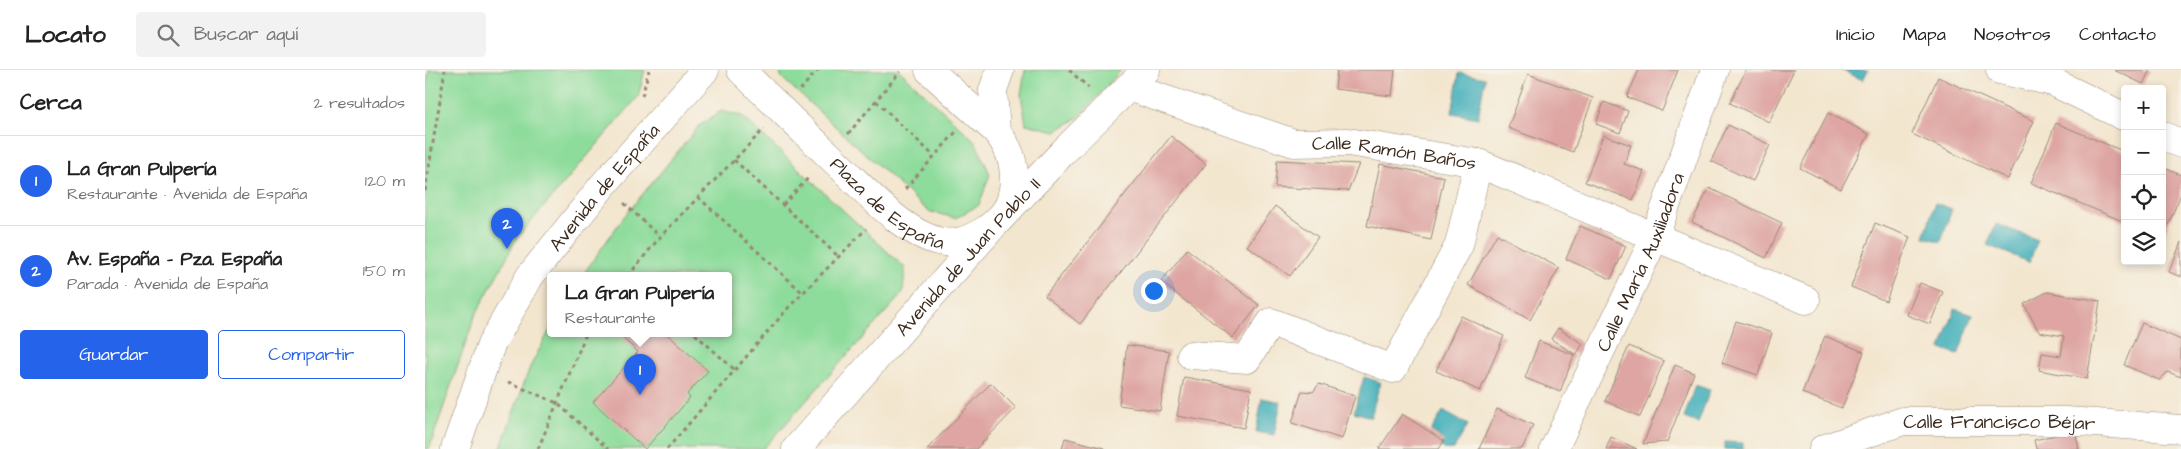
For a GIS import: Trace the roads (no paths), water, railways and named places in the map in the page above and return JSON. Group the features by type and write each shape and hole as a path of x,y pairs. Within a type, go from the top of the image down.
{"street":[{"name":"Avenida de España","path":"455,449 491,345 529,276 685,81 705,70"},
{"name":"Plaza de España","path":"741,70 885,209 912,229 937,241 954,244 971,238 994,225 1011,201 1015,178 1012,157 997,131 929,70"},
{"path":"997,131 993,90 1000,70"},
{"name":"Calle María Auxiliadora","path":"1554,449 1655,239 1715,70"},
{"path":"2000,70 2053,82 2121,115"},
{"name":"Calle Ramón Baños","path":"1137,79 1294,143 1348,142 1478,163 1655,239 1805,300"},
{"name":"Avenida de Juan Pablo II","path":"796,449 994,225 1137,79"},
{"path":"2166,137 2181,144"},
{"path":"1191,354 1247,359 1271,322 1393,369 1459,245 1478,163"},
{"name":"Calle Francisco Béjar","path":"1823,449 1903,421 2066,421 2181,429"}],"water":[{"path":"1841,70 1868,70 1863,80"},
{"path":"1459,73 1485,78 1478,118 1452,113"},
{"path":"1935,203 1952,209 1941,242 1924,237"},
{"path":"1996,224 2038,240 2029,262 1987,245"},
{"path":"1955,309 1973,315 1958,355 1941,349"},
{"path":"1364,377 1380,382 1371,417 1354,412"},
{"path":"1695,385 1710,390 1698,423 1684,418"},
{"path":"1262,398 1281,402 1274,435 1256,432"},
{"path":"1443,411 1468,425 1454,449 1445,449 1436,444 1440,437 1431,431"},
{"path":"1725,442 1743,443 1743,449 1725,449"}],"place":[{"name":"Av. España - Pza. España","path":"507,249"},
{"name":"La Gran Pulpería","path":"640,395"}]}
